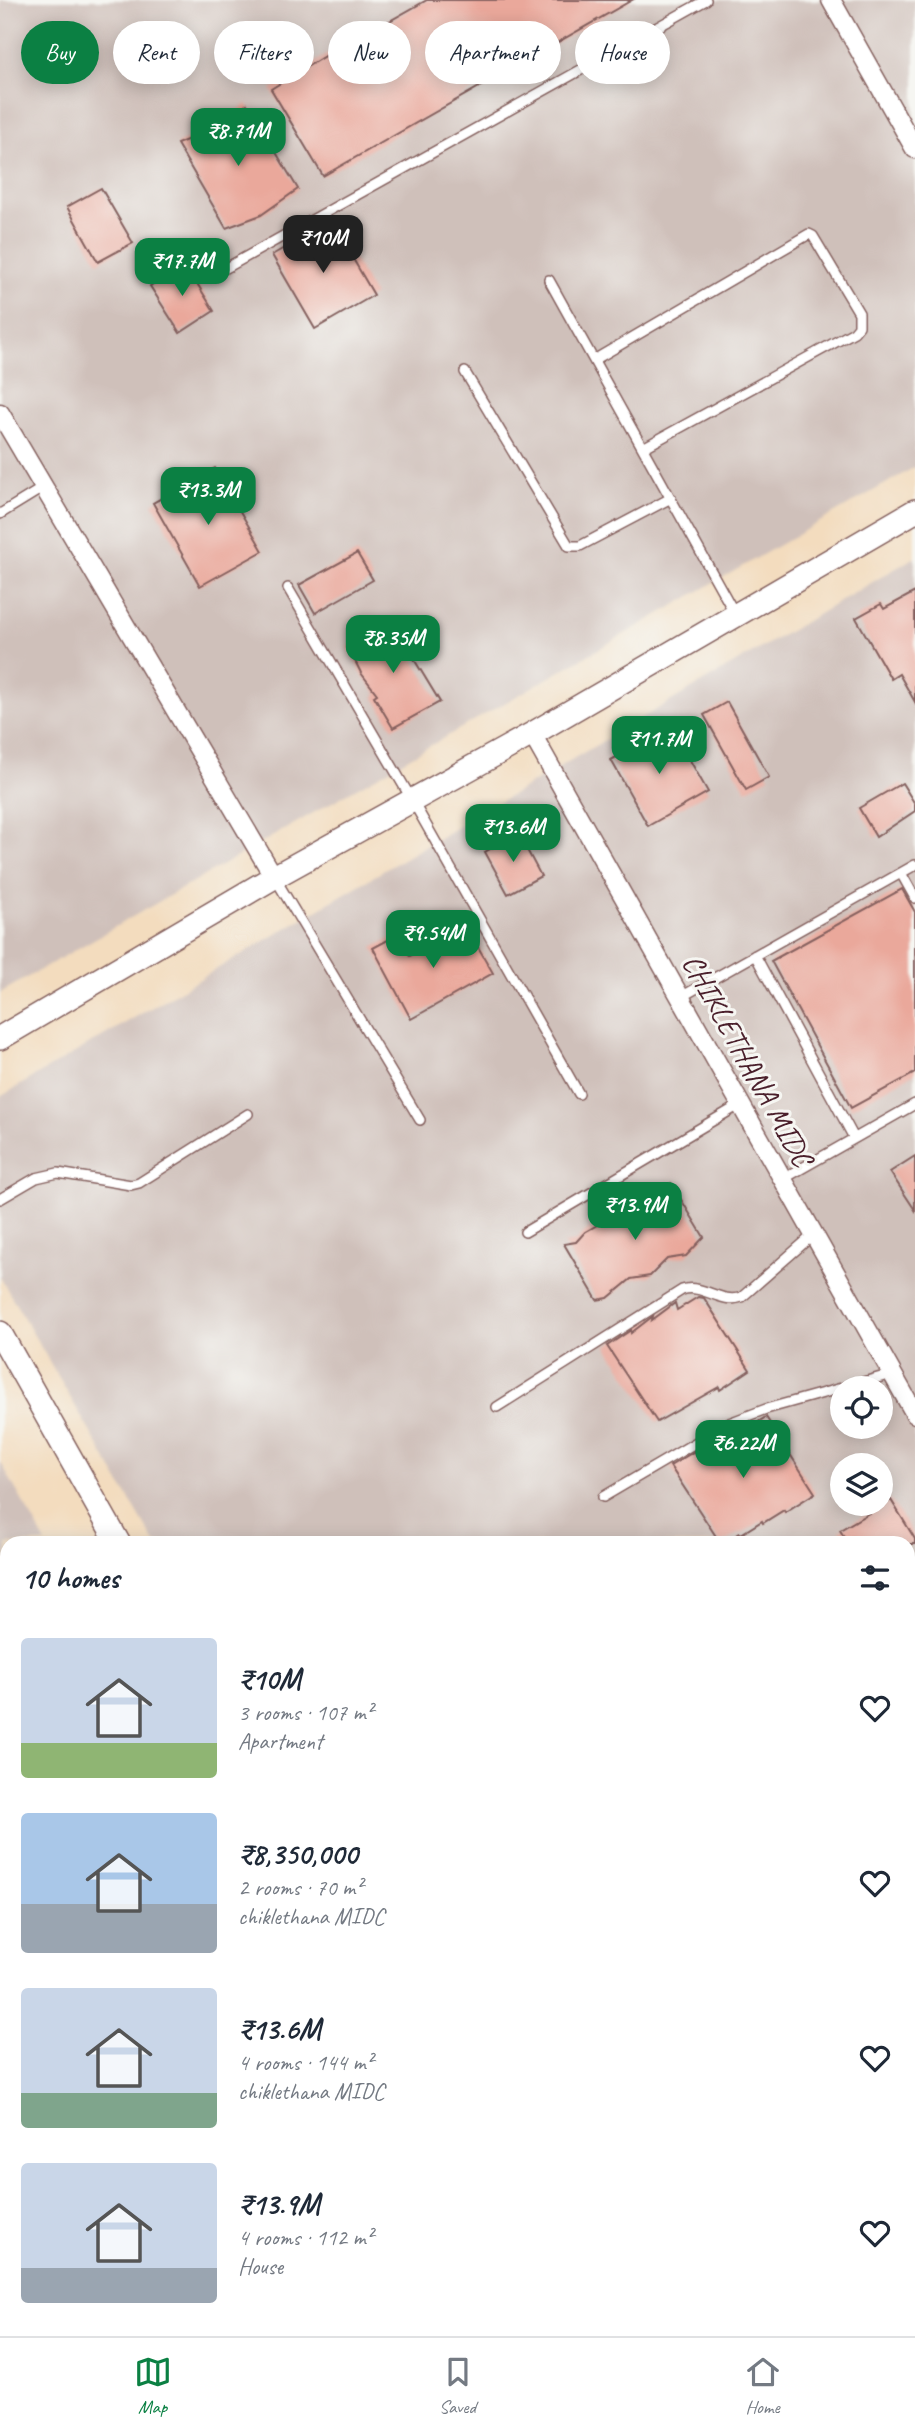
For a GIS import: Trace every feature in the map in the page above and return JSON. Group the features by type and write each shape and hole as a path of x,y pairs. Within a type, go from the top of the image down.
{"street":[{"path":"831,0 915,149"},
{"path":"0,413 274,877"},
{"path":"0,1038 274,877 533,734 915,511"},
{"name":"CHIKLETHANA MIDC","path":"533,734 915,1414"},
{"path":"0,1334 114,1536"}],"lane":[{"path":"226,268 706,0"},
{"path":"594,360 809,234 813,236 859,313 859,326 853,332 643,448"},
{"path":"549,280 736,615"},
{"path":"465,372 569,546 580,546 671,498"},
{"path":"0,514 44,487"},
{"path":"288,588 579,1094"},
{"path":"681,997 915,865"},
{"path":"901,873 915,898"},
{"path":"274,877 420,1120"},
{"path":"755,955 854,1138"},
{"path":"524,1232 741,1104"},
{"path":"783,1179 915,1104"},
{"path":"0,1199 46,1174 58,1173 131,1185 139,1183 248,1114"},
{"path":"497,1407 682,1290 692,1288 734,1300 742,1297 814,1234"},
{"path":"603,1497 729,1423 765,1409 892,1374"}],"shaded area":[{"path":"0,0 915,0 915,467 0,993"},
{"path":"915,557 915,1536 151,1536 0,1277 0,1097"},
{"path":"0,1461 42,1536 0,1536"}],"building":[{"path":"427,0 632,0 595,21 575,21 575,32 561,40 561,21 425,21 425,84 485,84 323,176 271,89 279,84 314,84 314,62 328,54 328,84 411,84 411,21 390,21"},
{"path":"247,104 298,189 261,215 226,228 177,144 211,130"},
{"path":"101,188 133,243 98,262 67,207"},
{"path":"331,221 374,295 315,329 272,255"},
{"path":"185,264 214,311 180,333 150,286"},
{"path":"215,468 263,551 200,586 153,503"},
{"path":"357,553 373,580 315,613 299,585"},
{"path":"915,592 915,702 899,674 891,679 856,618 881,604 884,609"},
{"path":"394,621 440,702 393,728 374,696 377,694 361,673 348,647"},
{"path":"727,702 769,777 746,790 704,715"},
{"path":"671,727 708,792 648,826 611,760"},
{"path":"902,783 915,804 915,811 876,837 859,808"},
{"path":"518,833 541,876 508,894 485,852"},
{"path":"902,889 915,912 915,1073 851,1108 771,961"},
{"path":"466,926 493,973 411,1019 373,948 399,934 410,956"},
{"path":"915,1156 915,1210 890,1172"},
{"path":"671,1183 704,1237 686,1256 667,1259 650,1276 631,1279 608,1298 597,1300 564,1244 576,1242 585,1232"},
{"path":"698,1297 704,1298 750,1370 720,1390 719,1387 657,1422 607,1346 675,1303 677,1310"},
{"path":"766,1417 815,1493 741,1534 716,1536 670,1466 695,1451 696,1455 738,1427 741,1433"},
{"path":"893,1503 913,1536 843,1536 840,1530 864,1516 893,1516"}]}
